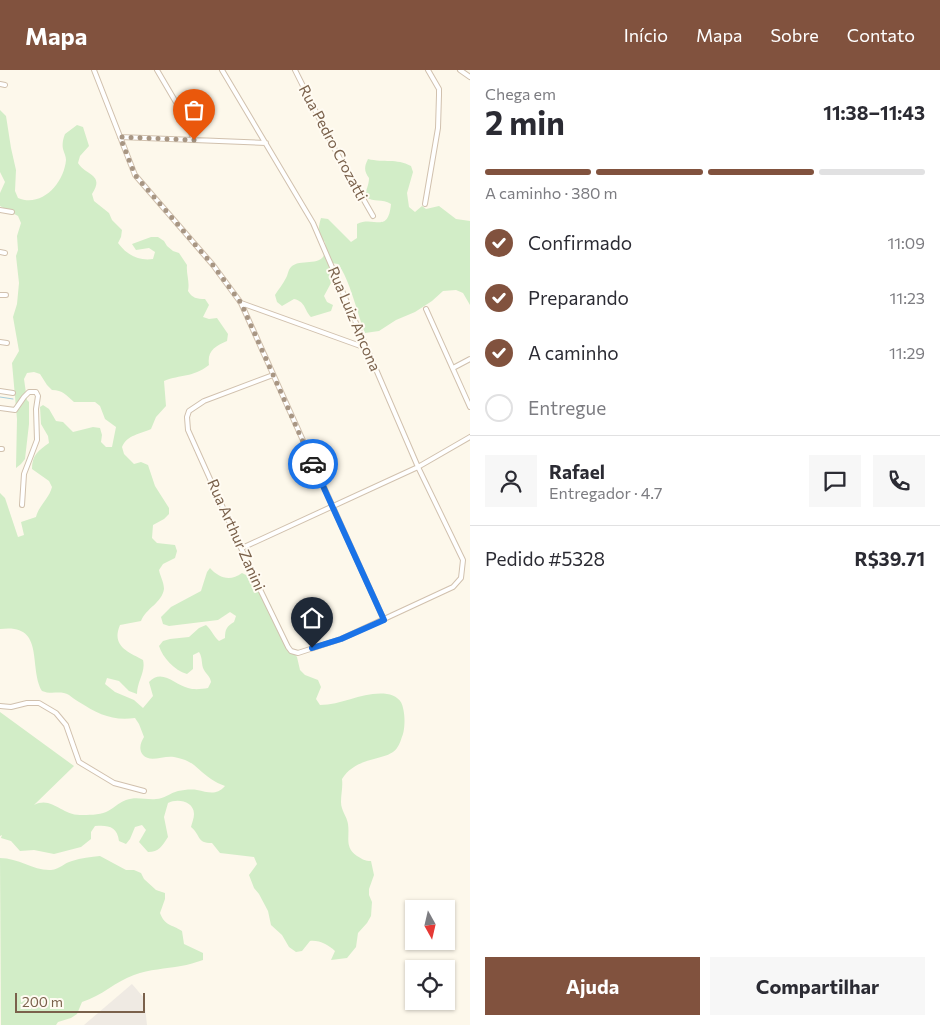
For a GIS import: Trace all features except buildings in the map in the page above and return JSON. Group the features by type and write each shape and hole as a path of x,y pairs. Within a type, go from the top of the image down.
{"street":[{"path":"94,70 135,175 212,264 241,303 384,620"},
{"path":"157,70 184,116 194,140"},
{"name":"Rua Luiz Ancona","path":"222,70 314,223 418,467 463,560 461,578 453,587 384,620"},
{"name":"Rua Pedro Crozatti","path":"294,70 334,148 373,216"},
{"path":"425,204 438,128 439,104 438,90 428,70"},
{"path":"460,70 470,77"},
{"path":"120,137 266,143"},
{"path":"0,210 12,212"},
{"path":"0,252 5,253"},
{"path":"0,295 6,296"},
{"path":"241,303 366,348"},
{"path":"426,310 470,407"},
{"path":"0,342 7,343"},
{"path":"453,368 470,359"},
{"name":"Rua Arthur Zanini","path":"273,374 204,401 189,411 188,417 188,430 255,579 291,651 298,653 341,639 384,620"},
{"path":"0,391 13,393"},
{"path":"0,408 16,410 24,396 29,392 36,392 38,396 36,409 38,440 24,474 22,505"},
{"path":"242,548 418,467 470,437"},
{"path":"0,706 11,707 27,703 39,703 56,713 66,725 78,762 114,783 144,791"}],"shaded area":[{"path":"132,984 144,998 147,1025 84,1025"}],"green space":[{"path":"0,110 6,116 16,170 15,191 18,198 35,200 56,185 61,177 66,159 63,149 65,134 77,125 83,127 89,146 80,156 78,163 95,179 96,183 92,194 94,201 109,213 112,220 122,230 118,243 133,256 142,259 153,259 155,252 149,248 136,250 132,244 151,237 158,237 173,251 179,253 187,265 188,291 195,298 205,299 209,305 203,317 209,319 217,318 228,334 227,341 216,347 209,356 209,365 192,374 164,381 166,406 156,417 151,429 130,437 122,447 124,454 134,464 141,462 148,465 155,486 169,508 169,514 153,525 152,538 157,543 175,545 177,551 175,558 163,564 159,570 164,589 163,594 146,612 141,621 120,625 118,632 119,643 122,647 143,660 144,664 137,694 129,691 119,681 107,678 105,684 115,692 134,700 143,708 153,696 149,682 154,678 164,677 190,689 208,688 211,680 203,668 199,652 193,655 193,669 187,674 178,670 170,663 163,655 159,646 163,641 189,637 199,628 206,625 219,641 225,638 227,628 234,622 236,616 230,612 218,620 169,626 163,624 161,617 171,607 201,591 210,568 225,578 238,576 242,573 258,581 266,599 271,605 276,626 297,657 300,670 305,675 318,680 321,687 316,699 320,705 337,703 370,694 393,695 400,700 404,728 397,748 386,755 363,762 348,771 342,779 341,805 348,824 350,849 357,856 371,861 374,875 369,889 372,902 371,916 358,933 356,947 347,958 331,960 335,951 317,941 310,941 302,951 296,952 289,947 282,935 271,925 268,911 254,888 249,875 257,864 254,857 220,853 212,843 203,842 191,827 194,816 193,810 188,803 176,801 168,803 164,817 168,837 160,848 152,852 148,852 139,842 146,830 142,825 135,827 126,844 119,841 114,829 95,826 91,832 91,839 81,847 54,854 34,850 20,851 11,841 1,838 2,835 0,836 0,712 74,766 34,805 46,803 73,814 93,815 106,812 130,799 159,799 178,791 188,790 215,792 225,786 213,780 194,765 181,759 170,757 153,759 143,755 140,748 144,737 135,718 127,719 106,716 69,695 42,691 38,681 30,639 24,633 14,629 0,629 0,493 5,498 18,537 24,535 21,522 36,517 52,487 49,481 32,469 36,454 49,443 48,436 41,424 40,407 43,405 49,409 56,421 63,422 73,432 93,427 100,428 101,442 106,447 112,447 116,427 105,419 100,406 95,402 74,402 62,392 52,390 40,374 34,372 27,373 24,379 27,400 29,402 29,424 25,459 16,468 17,419 12,363 19,351 13,317 17,304 19,283 16,256 18,250 17,236 21,223 18,216 0,206 0,193 5,182 0,172"},
{"path":"368,159 395,161 411,166 413,172 407,193 409,207 415,212 422,206 426,209 439,206 456,219 470,221 470,305 463,293 456,290 443,291 415,312 396,320 379,331 365,333 346,279 338,264 331,263 329,269 331,283 324,296 327,302 333,305 331,311 311,317 303,304 298,300 294,299 282,306 277,302 275,295 291,267 296,264 314,262 323,257 325,242 319,231 321,218 328,219 351,242 357,238 357,224 369,221 383,222 387,219 391,204 366,197 369,178 365,167"},
{"path":"100,856 126,870 134,870 141,873 144,879 156,890 165,893 160,913 162,917 166,923 182,931 184,944 203,953 203,960 184,966 146,971 127,978 82,1002 77,1014 58,1022 56,1025 1,1025 0,858 14,860 39,869 51,870 75,860"}],"waterway":[{"path":"0,397 13,399"}],"way so far":[{"path":"194,140 120,137 135,175 212,264 241,303 313,464"}],"route":[{"path":"312,648 341,639 384,620 313,464"}]}
